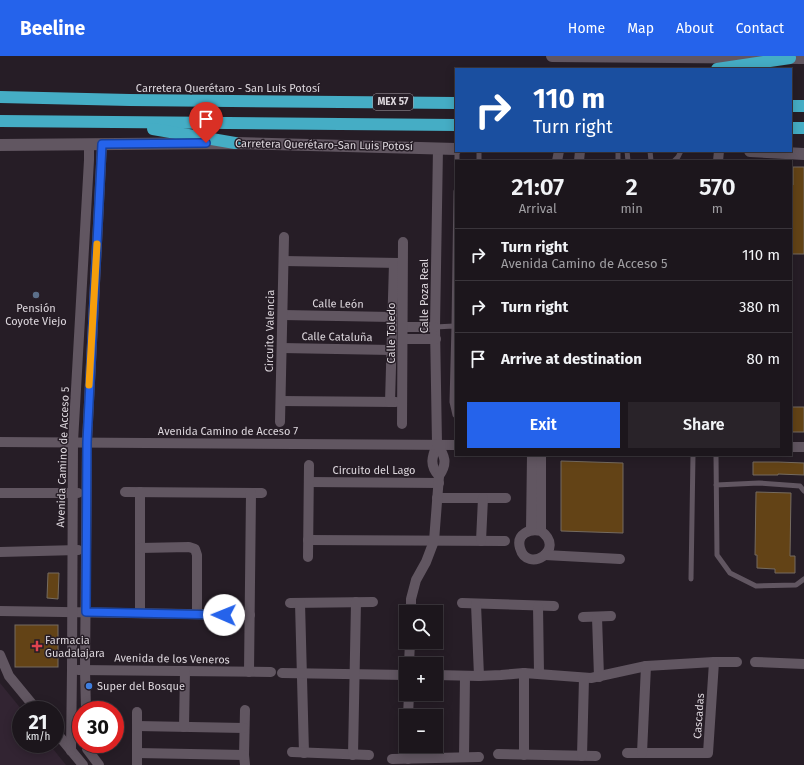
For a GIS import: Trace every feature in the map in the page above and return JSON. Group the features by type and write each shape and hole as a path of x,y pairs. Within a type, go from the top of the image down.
{"highway":[{"path":"725,68 790,58"},
{"name":"Carretera Querétaro - San Luis Potosí","path":"0,97 130,100 435,103 455,101"},
{"path":"792,106 804,106"},
{"name":"MEX 57","path":"0,121 455,125"},
{"path":"115,123 235,143"},
{"path":"792,128 804,128"}],"main road":[{"path":"552,56 804,58"},
{"name":"Carretera Querétaro-San Luis Potosí","path":"0,145 235,143 438,148 455,150"},
{"path":"768,152 804,154"}],"street":[{"name":"Avenida Camino de Acceso 5","path":"71,751 73,442 89,144"},
{"name":"Avenida Camino de Acceso 5","path":"86,701 87,442 102,144"},
{"name":"Calle Poza Real","path":"437,444 436,327 438,148"},
{"path":"87,195 99,194"},
{"name":"Circuito Valencia","path":"280,422 284,238"},
{"name":"Calle Toledo","path":"390,402 392,316 398,263 403,242"},
{"path":"84,259 96,259"},
{"path":"284,261 398,263"},
{"name":"Calle Toledo","path":"398,263 403,339 402,424"},
{"path":"81,314 93,317"},
{"name":"Calle León","path":"283,315 392,316"},
{"path":"402,327 436,327"},
{"path":"403,339 436,339"},
{"name":"Calle Cataluña","path":"282,348 391,350"},
{"path":"78,368 90,369"},
{"path":"281,401 402,402"},
{"name":"Avenida Camino de Acceso 7","path":"0,442 455,445"},
{"path":"411,605 416,580 426,562 434,541 439,479 443,471 445,460 437,444"},
{"path":"792,447 804,447"},
{"path":"532,456 536,483 536,530"},
{"path":"536,483 541,456"},
{"path":"308,557 309,465"},
{"name":"Circuito del Lago","path":"309,482 439,479"},
{"path":"125,492 262,493"},
{"path":"140,492 140,613"},
{"path":"0,493 86,493"},
{"path":"249,672 251,493"},
{"path":"437,498 506,498"},
{"path":"481,541 482,498"},
{"path":"536,530 545,534 549,542 549,547 545,555 536,560 522,554 519,544 520,539 526,532 536,530"},
{"path":"308,540 505,541"},
{"path":"140,548 190,547 195,549 197,555 197,614"},
{"path":"0,552 86,550"},
{"path":"545,555 620,559"},
{"path":"353,755 356,602"},
{"path":"290,603 373,602"},
{"path":"300,603 304,753"},
{"path":"462,603 554,606"},
{"path":"476,604 478,676"},
{"path":"538,606 539,673"},
{"path":"0,611 250,615"},
{"path":"583,617 611,616"},
{"path":"597,617 599,677"},
{"path":"0,655 9,676 30,701"},
{"name":"Cascadas","path":"627,753 708,753 714,662"},
{"path":"443,675 478,676 539,673 584,678 599,677 646,666 737,662"},
{"path":"755,662 804,664"},
{"path":"642,753 646,666"},
{"name":"Avenida de los Veneros","path":"72,670 271,672"},
{"path":"184,727 185,671"},
{"path":"282,673 399,674"},
{"path":"524,673 524,755"},
{"path":"464,757 465,676"},
{"path":"582,756 584,678"},
{"path":"137,754 245,760 245,710"},
{"path":"137,712 137,765"},
{"path":"137,726 244,728"},
{"path":"64,742 83,765"},
{"path":"292,752 369,755"},
{"path":"91,753 99,765"},
{"path":"408,753 408,759"},
{"path":"498,754 596,756"},
{"path":"392,759 479,757"}],"lane":[{"path":"436,327 455,326 452,402 455,415"},
{"path":"691,579 693,456"},
{"path":"716,456 717,554 730,574 756,586 796,585 804,579"},
{"path":"716,485 759,483 800,486 804,491"}],"shaded area":[{"path":"0,683 15,701 12,701 12,753 56,753 66,765 0,765"}],"building":[{"path":"793,167 804,167 804,254 792,254"},
{"path":"792,407 804,407 804,432 792,432"},
{"path":"561,461 623,463 623,533 561,531"},
{"path":"753,462 804,463 804,475 753,475"},
{"path":"756,492 791,493 790,556 795,556 795,573 775,573 775,569 757,568 757,555 755,555"},
{"path":"48,573 59,573 58,599 47,598"},
{"name":"Farmacia Guadalajara","path":"15,625 58,625 58,667 15,667"}],"slow traffic":[{"path":"89,385 97,244"}],"place":[{"name":"Pensión Coyote Viejo","path":"36,295"},
{"name":"Farmacia Guadalajara","path":"37,646"},
{"name":"Super del Bosque","path":"89,686"}],"route":[{"path":"206,143 102,144 87,442 86,612 224,615"}]}
